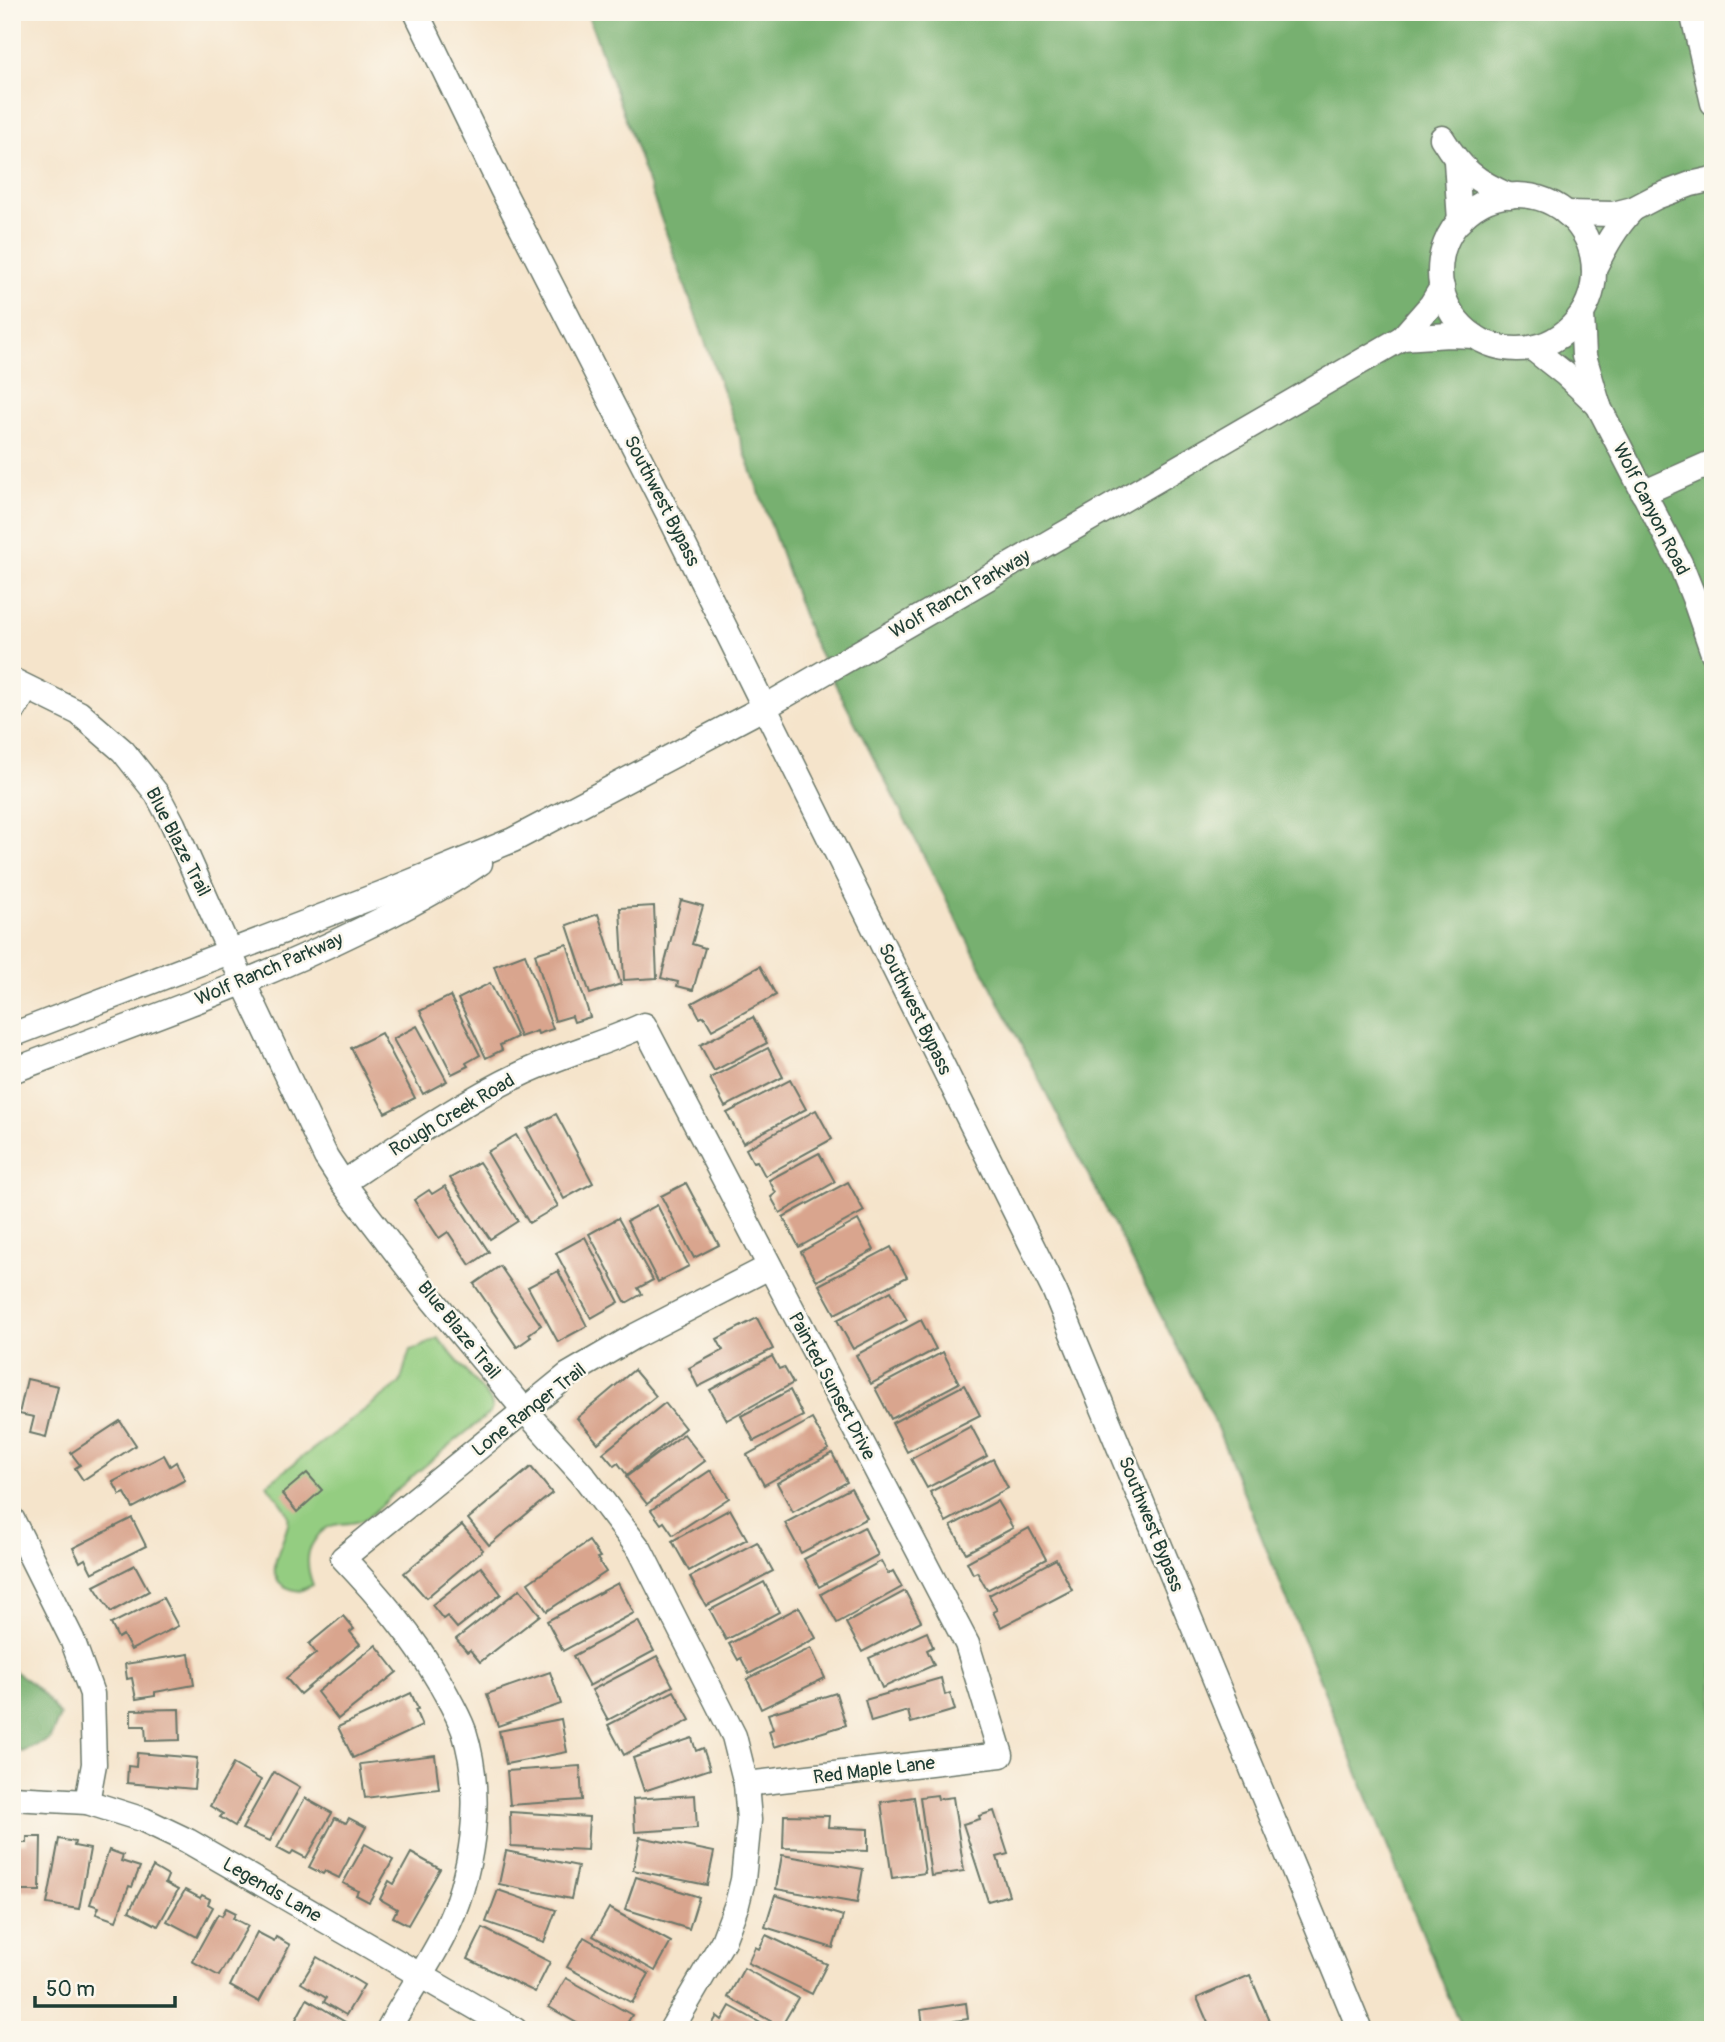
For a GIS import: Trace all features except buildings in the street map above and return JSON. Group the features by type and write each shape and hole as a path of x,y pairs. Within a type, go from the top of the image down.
{"street":[{"name":"Southwest Bypass","path":"416,12 502,189 765,707 1055,1292 1360,2030"},
{"path":"1690,12 1713,103"},
{"path":"1442,138 1456,161 1490,188 1510,196"},
{"path":"1456,161 1460,221"},
{"path":"1566,213 1613,214 1633,209 1691,184 1713,179"},
{"path":"1510,196 1540,198 1566,213 1574,219 1586,237 1593,258 1594,279 1582,314 1565,332 1532,348 1512,349 1492,345 1474,336 1460,324 1449,308 1442,287 1440,271 1443,251 1451,232 1480,204 1510,196"},
{"path":"1594,269 1607,241 1633,209"},
{"name":"Wolf Ranch Parkway","path":"12,1035 383,893 513,840 765,707 1402,338 1431,305 1442,287"},
{"name":"Wolf Canyon Road","path":"1582,314 1584,356 1599,407 1680,563 1713,653"},
{"name":"Wolf Ranch Parkway","path":"1402,338 1474,336"},
{"name":"Wolf Canyon Road","path":"1532,348 1565,374 1599,407"},
{"path":"1643,493 1713,462"},
{"path":"12,713 20,684"},
{"name":"Blue Blaze Trail","path":"20,684 79,713 123,751 150,785 173,824 243,982 326,1157 432,1300 582,1474 640,1550 734,1736 746,1784 748,1836 737,1904 723,1941 671,2030"},
{"name":"Wolf Ranch Parkway","path":"12,1071 243,982 324,947 450,883 513,840"},
{"name":"Rough Creek Road","path":"343,1183 494,1087 644,1025"},
{"name":"Painted Sunset Drive","path":"644,1025 967,1644 1001,1755"},
{"name":"Lone Ranger Trail","path":"419,1976 443,1937 462,1887 474,1808 472,1773 463,1730 428,1663 384,1602 343,1558 526,1412 568,1375 633,1337 769,1267"},
{"path":"12,1519 72,1639 92,1694 94,1764 87,1802"},
{"name":"Red Maple Lane","path":"746,1784 1001,1755"},
{"name":"Legends Lane","path":"12,1798 87,1802 144,1820 188,1841 515,2030"},
{"path":"388,2030 419,1976"}],"green space":[{"path":"587,12 1713,12 1713,2030 1462,2030 1211,1413 811,637"},
{"path":"438,1338 491,1401 490,1413 412,1477 370,1516 358,1522 332,1526 319,1534 308,1558 313,1585 300,1591 285,1586 277,1579 275,1569 288,1524 288,1515 267,1484 400,1383 410,1350"},
{"path":"12,1670 39,1690 60,1716 49,1740 22,1752 12,1745"}]}
